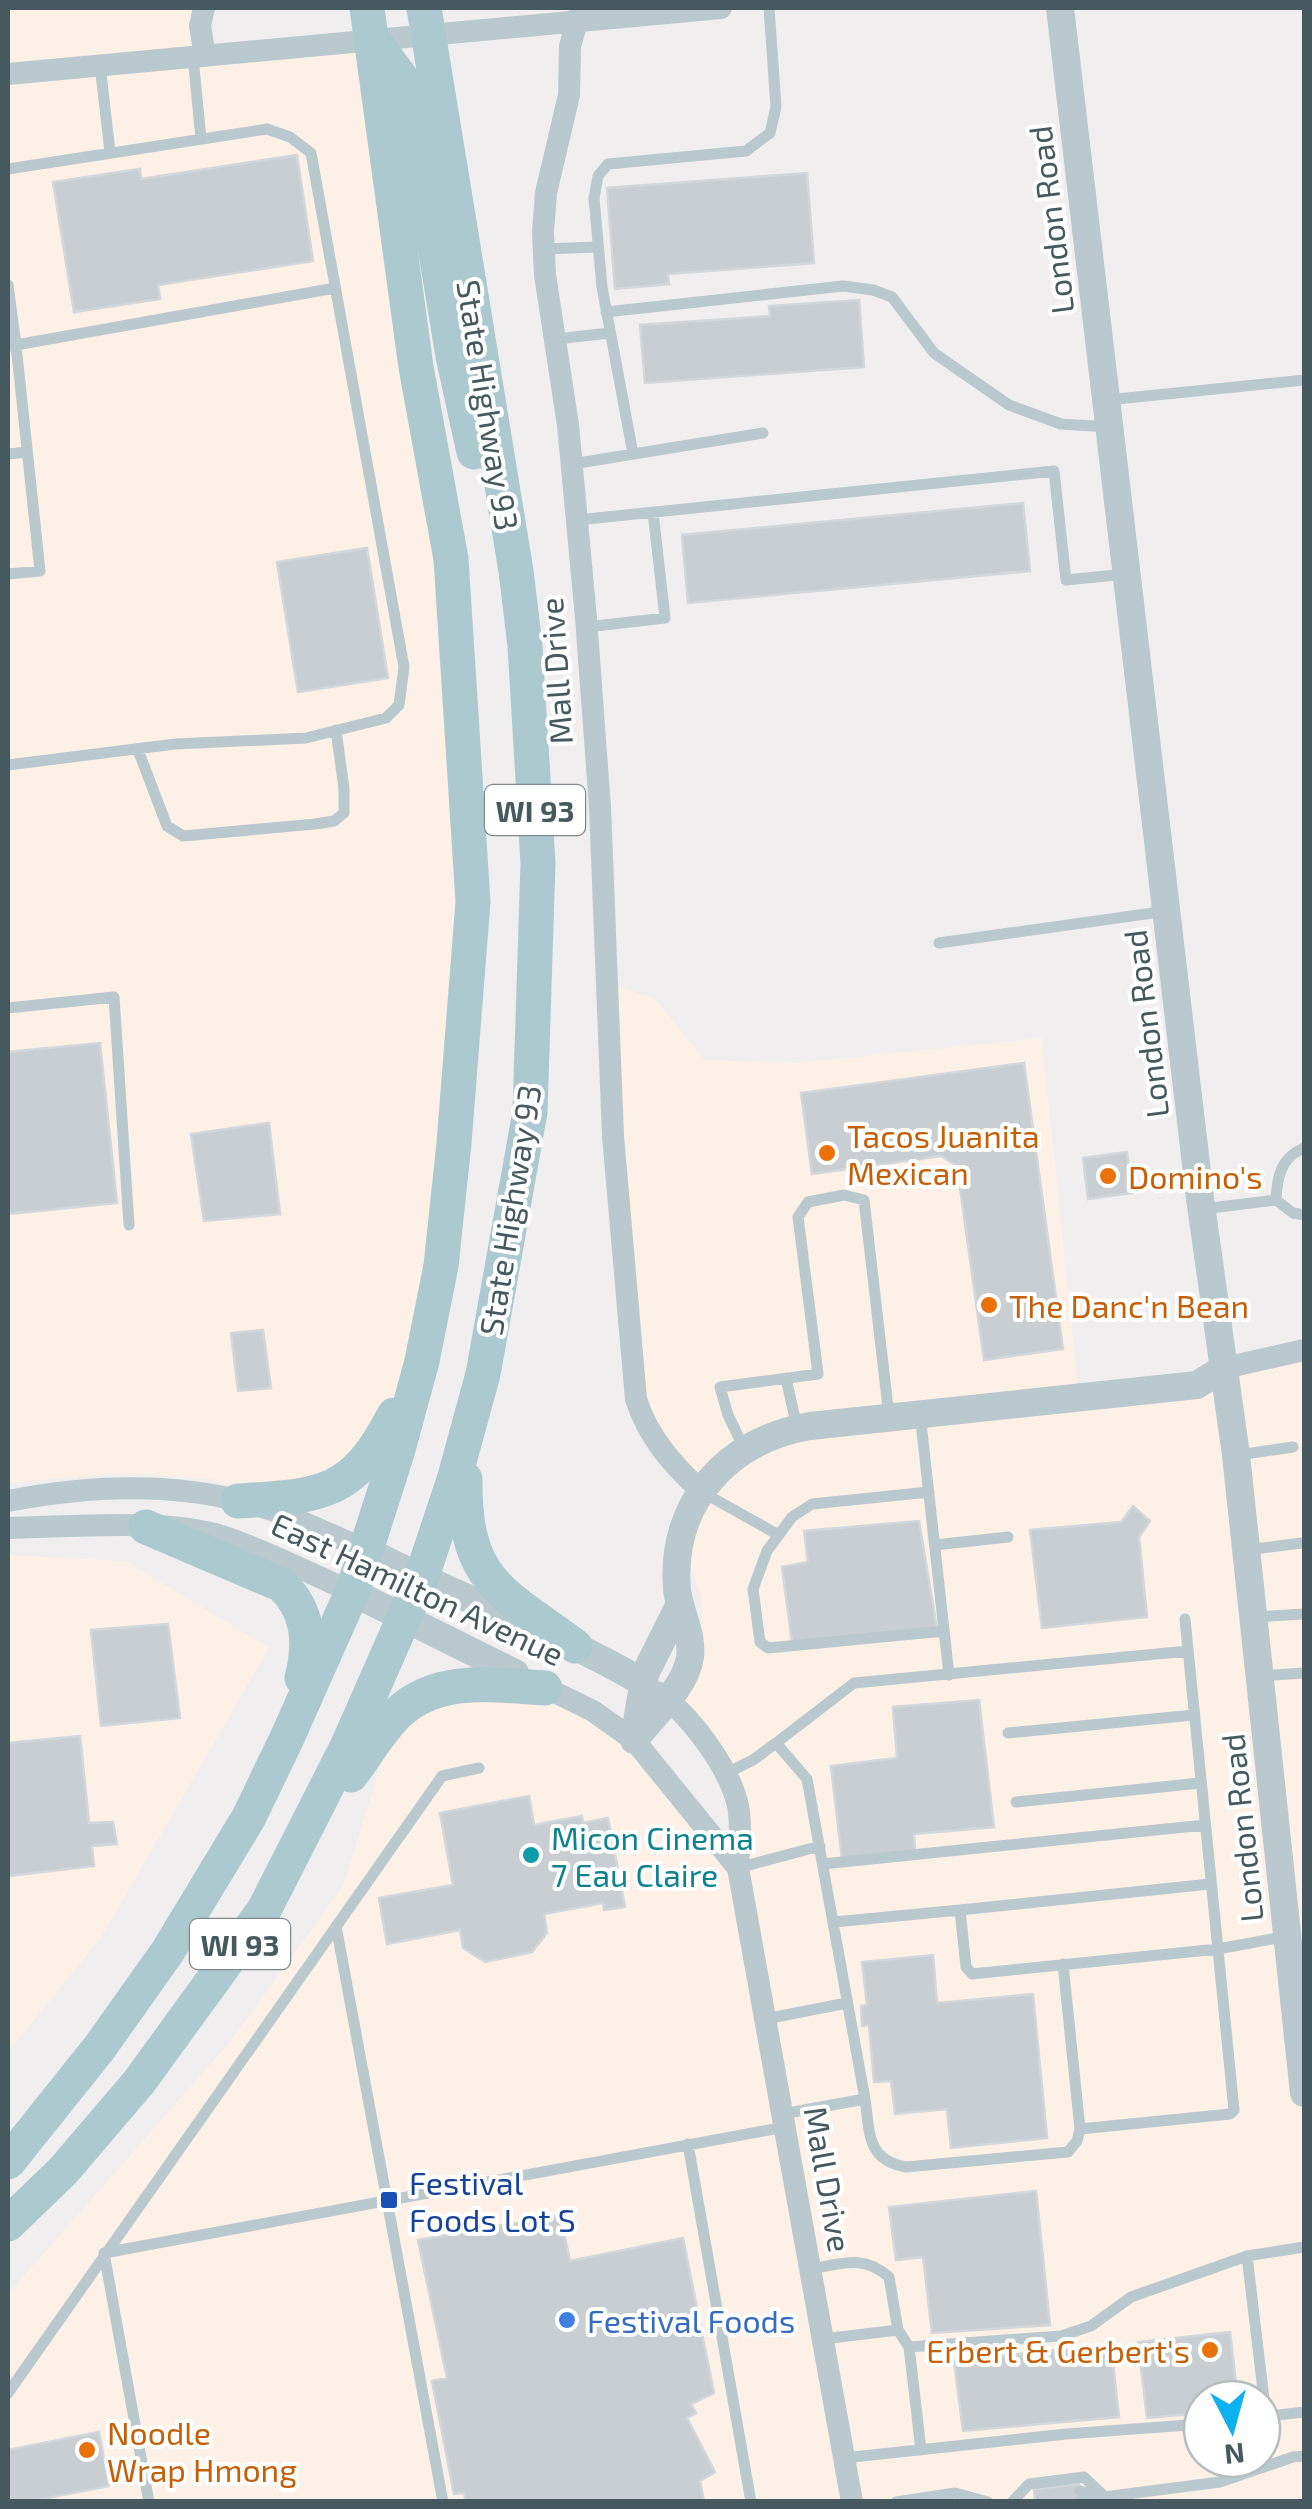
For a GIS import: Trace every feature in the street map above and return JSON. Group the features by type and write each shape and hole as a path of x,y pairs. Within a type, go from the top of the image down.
{"main road":[{"path":"402,8 427,22"},
{"name":"State Highway 93","path":"8,2224 64,2171 140,2082 264,1910 348,1747 404,1619 483,1374 530,1112 538,863 525,646 427,22"},
{"path":"370,24 404,82 412,108 465,410 488,517 525,646"},
{"name":"State Highway 93","path":"8,2162 100,2047 168,1951 249,1816 287,1738 352,1592 398,1453 422,1361 443,1248 473,902 450,559 416,367 370,24"},
{"path":"238,1501 305,1495 353,1475 376,1450 422,1361"},
{"path":"466,1436 464,1520 482,1570 504,1594 574,1646"},
{"path":"146,1527 282,1585 294,1596 309,1650 287,1738"},
{"path":"302,1839 396,1714 415,1700 433,1690 466,1684 530,1680"}],"street":[{"path":"199,56 204,8"},
{"path":"8,74 199,56 370,24 721,8"},
{"name":"London Road","path":"1060,8 1202,1209 1236,1455 1304,2092"},
{"name":"Mall Drive","path":"577,14 569,95 546,193 544,249 572,464 587,627 600,808 613,1136 636,1398 656,1444 701,1492"},
{"path":"634,1740 686,1671 690,1656 679,1606 678,1557 688,1518 719,1468 744,1448 798,1428 1197,1385 1224,1368 1304,1350"},
{"name":"East Hamilton Avenue","path":"8,1501 43,1494 168,1488 238,1501 366,1550 420,1579 574,1646 642,1682"},
{"name":"East Hamilton Avenue","path":"8,1528 146,1527 194,1530 230,1538 352,1592 593,1711 634,1740"},
{"path":"634,1740 642,1682 679,1606"},
{"name":"Mall Drive","path":"642,1682 667,1698 694,1727 725,1774 738,1806 738,1868 852,2502"},
{"name":"Mall Drive","path":"634,1740 738,1868"}],"lane":[{"path":"633,454 606,312 594,198 598,176 608,164 746,151 770,133 776,107 768,8"},
{"path":"199,56 201,139"},
{"path":"100,66 110,152"},
{"path":"8,169 267,129 290,137 311,152 404,668 399,705 386,718 306,738 175,744 8,765"},
{"path":"544,249 598,246"},
{"path":"8,285 40,571 8,574"},
{"path":"606,312 843,286 873,290 892,296 934,353 1008,405 1061,424 1304,380"},
{"path":"12,346 335,288"},
{"path":"556,339 610,333"},
{"path":"572,464 763,433"},
{"path":"8,454 27,452"},
{"path":"577,520 1054,471 1066,580 1128,574"},
{"path":"587,627 665,618 653,512"},
{"path":"138,750 167,826 183,836 316,824 334,821 344,813 336,730"},
{"path":"940,943 1167,910"},
{"path":"8,1008 114,997 129,1225"},
{"path":"1276,1200 1277,1179 1285,1162 1304,1148"},
{"path":"744,1448 720,1387 818,1374 798,1217 808,1202 844,1194 864,1200 890,1418"},
{"path":"1202,1209 1276,1200 1293,1213 1304,1214"},
{"path":"786,1378 798,1428"},
{"path":"920,1414 949,1674"},
{"path":"1236,1455 1293,1446"},
{"path":"701,1492 777,1534"},
{"path":"929,1492 812,1504 792,1516 777,1534 753,1589 760,1642 768,1648 944,1630"},
{"path":"935,1545 1008,1537"},
{"path":"1246,1550 1302,1543"},
{"path":"1253,1617 1304,1614"},
{"path":"1080,2129 1230,2114 1234,2110 1185,1619"},
{"path":"725,1774 753,1760 854,1684 1188,1651"},
{"path":"1259,1676 1304,1673"},
{"path":"1008,1732 1194,1715"},
{"path":"776,1743 807,1779 873,2148 888,2164 906,2167 1068,2152 1080,2129 1062,1964"},
{"path":"8,2393 442,1776 479,1768"},
{"path":"1016,1802 1200,1784"},
{"path":"823,1864 1205,1825"},
{"path":"738,1868 820,1846"},
{"path":"834,1922 1210,1884"},
{"path":"960,1910 966,1967 972,1974 1218,1948 1288,1936"},
{"path":"336,1926 442,2502"},
{"path":"765,2019 848,2003"},
{"path":"104,2253 688,2144 864,2099"},
{"path":"688,2144 751,2502"},
{"path":"908,2347 1061,2336 1092,2326 1131,2297 1247,2256 1304,2247"},
{"path":"104,2253 149,2502"},
{"path":"1247,2256 1260,2379"},
{"path":"810,2269 873,2262 890,2276 898,2330 908,2347 921,2450"},
{"path":"823,2340 898,2330"},
{"path":"844,2458 1182,2426"},
{"path":"1080,2496 1104,2500 1220,2482 1293,2456 1304,2456"},
{"path":"1014,2502 1029,2484 1084,2477 1104,2500"},
{"path":"896,2502 955,2493 988,2502"},
{"path":"1014,2502 1034,2496"}],"shaded area":[{"path":"8,8 204,8 206,56 373,41 416,367 473,902 422,1361 353,1475 241,1489 210,1479 123,1473 8,1483"},
{"path":"607,982 655,999 705,1060 796,1063 1042,1038 1079,1397 1304,1350 1304,2501 8,2502 8,2294 230,2042 343,1886 396,1715 466,1684 593,1711 737,1867 738,1806 677,1707 703,1637 701,1594 681,1546 701,1491 643,1421"},
{"path":"8,1555 126,1561 269,1648 100,1939 8,2052"}],"building":[{"path":"297,155 313,261 158,285 160,299 74,312 53,182 140,169 141,179"},
{"path":"807,173 814,263 668,274 669,284 615,289 607,188"},
{"path":"859,300 864,367 645,383 640,325 770,316 769,306"},
{"path":"1023,503 1030,571 688,603 682,535"},
{"path":"367,548 388,678 298,692 277,562"},
{"path":"100,1043 117,1203 8,1214 8,1052"},
{"path":"1024,1063 1063,1349 984,1360 957,1166 941,1156 812,1174 801,1093"},
{"path":"269,1123 280,1214 204,1221 191,1134"},
{"name":"Domino's","path":"1127,1152 1132,1193 1088,1199 1083,1158"},
{"path":"263,1330 271,1388 238,1391 231,1333"},
{"path":"1133,1506 1150,1521 1139,1537 1147,1617 1042,1628 1030,1530 1121,1522"},
{"path":"919,1521 937,1629 792,1642 782,1567 808,1562 804,1531"},
{"path":"168,1624 180,1718 101,1726 91,1630"},
{"path":"979,1700 994,1827 914,1834 915,1853 842,1860 831,1766 897,1758 893,1707"},
{"path":"80,1736 89,1823 113,1822 117,1844 92,1846 94,1866 8,1876 8,1743"},
{"name":"Micon Cinema 7 Eau Claire","path":"529,1796 534,1825 582,1816 583,1823 608,1818 625,1907 604,1910 603,1903 544,1914 547,1933 532,1952 485,1962 463,1948 460,1930 387,1944 379,1898 453,1885 440,1813"},
{"path":"933,1955 937,2003 1033,1994 1047,2138 951,2148 947,2109 895,2114 891,2081 874,2082 869,2025 862,2026 861,2006 867,2005 862,1962"},
{"path":"1036,2191 1050,2325 932,2333 923,2257 896,2260 889,2207"},
{"name":"Festival Foods","path":"560,2215 570,2261 683,2238 714,2393 691,2404 696,2413 687,2418 715,2472 700,2481 704,2502 466,2502 464,2493 454,2494 432,2381 447,2378 418,2240"},
{"path":"1230,2332 1236,2379 1182,2379 1182,2415 1147,2418 1138,2342"},
{"path":"1111,2344 1119,2417 963,2431 954,2361"},
{"path":"99,2432 109,2486 8,2502 8,2450"},
{"path":"1079,2484 1081,2502 1035,2502 1034,2489"}],"place":[{"name":"Tacos Juanita Mexican","path":"827,1153"},
{"name":"Domino's","path":"1108,1176"},
{"name":"The Danc'n Bean","path":"989,1305"},
{"name":"Micon Cinema 7 Eau Claire","path":"531,1855"},
{"name":"Festival Foods Lot S","path":"389,2200"},
{"name":"Festival Foods","path":"567,2320"},
{"name":"Erbert & Gerbert's","path":"1210,2350"},
{"name":"Noodle Wrap Hmong","path":"87,2450"}]}
